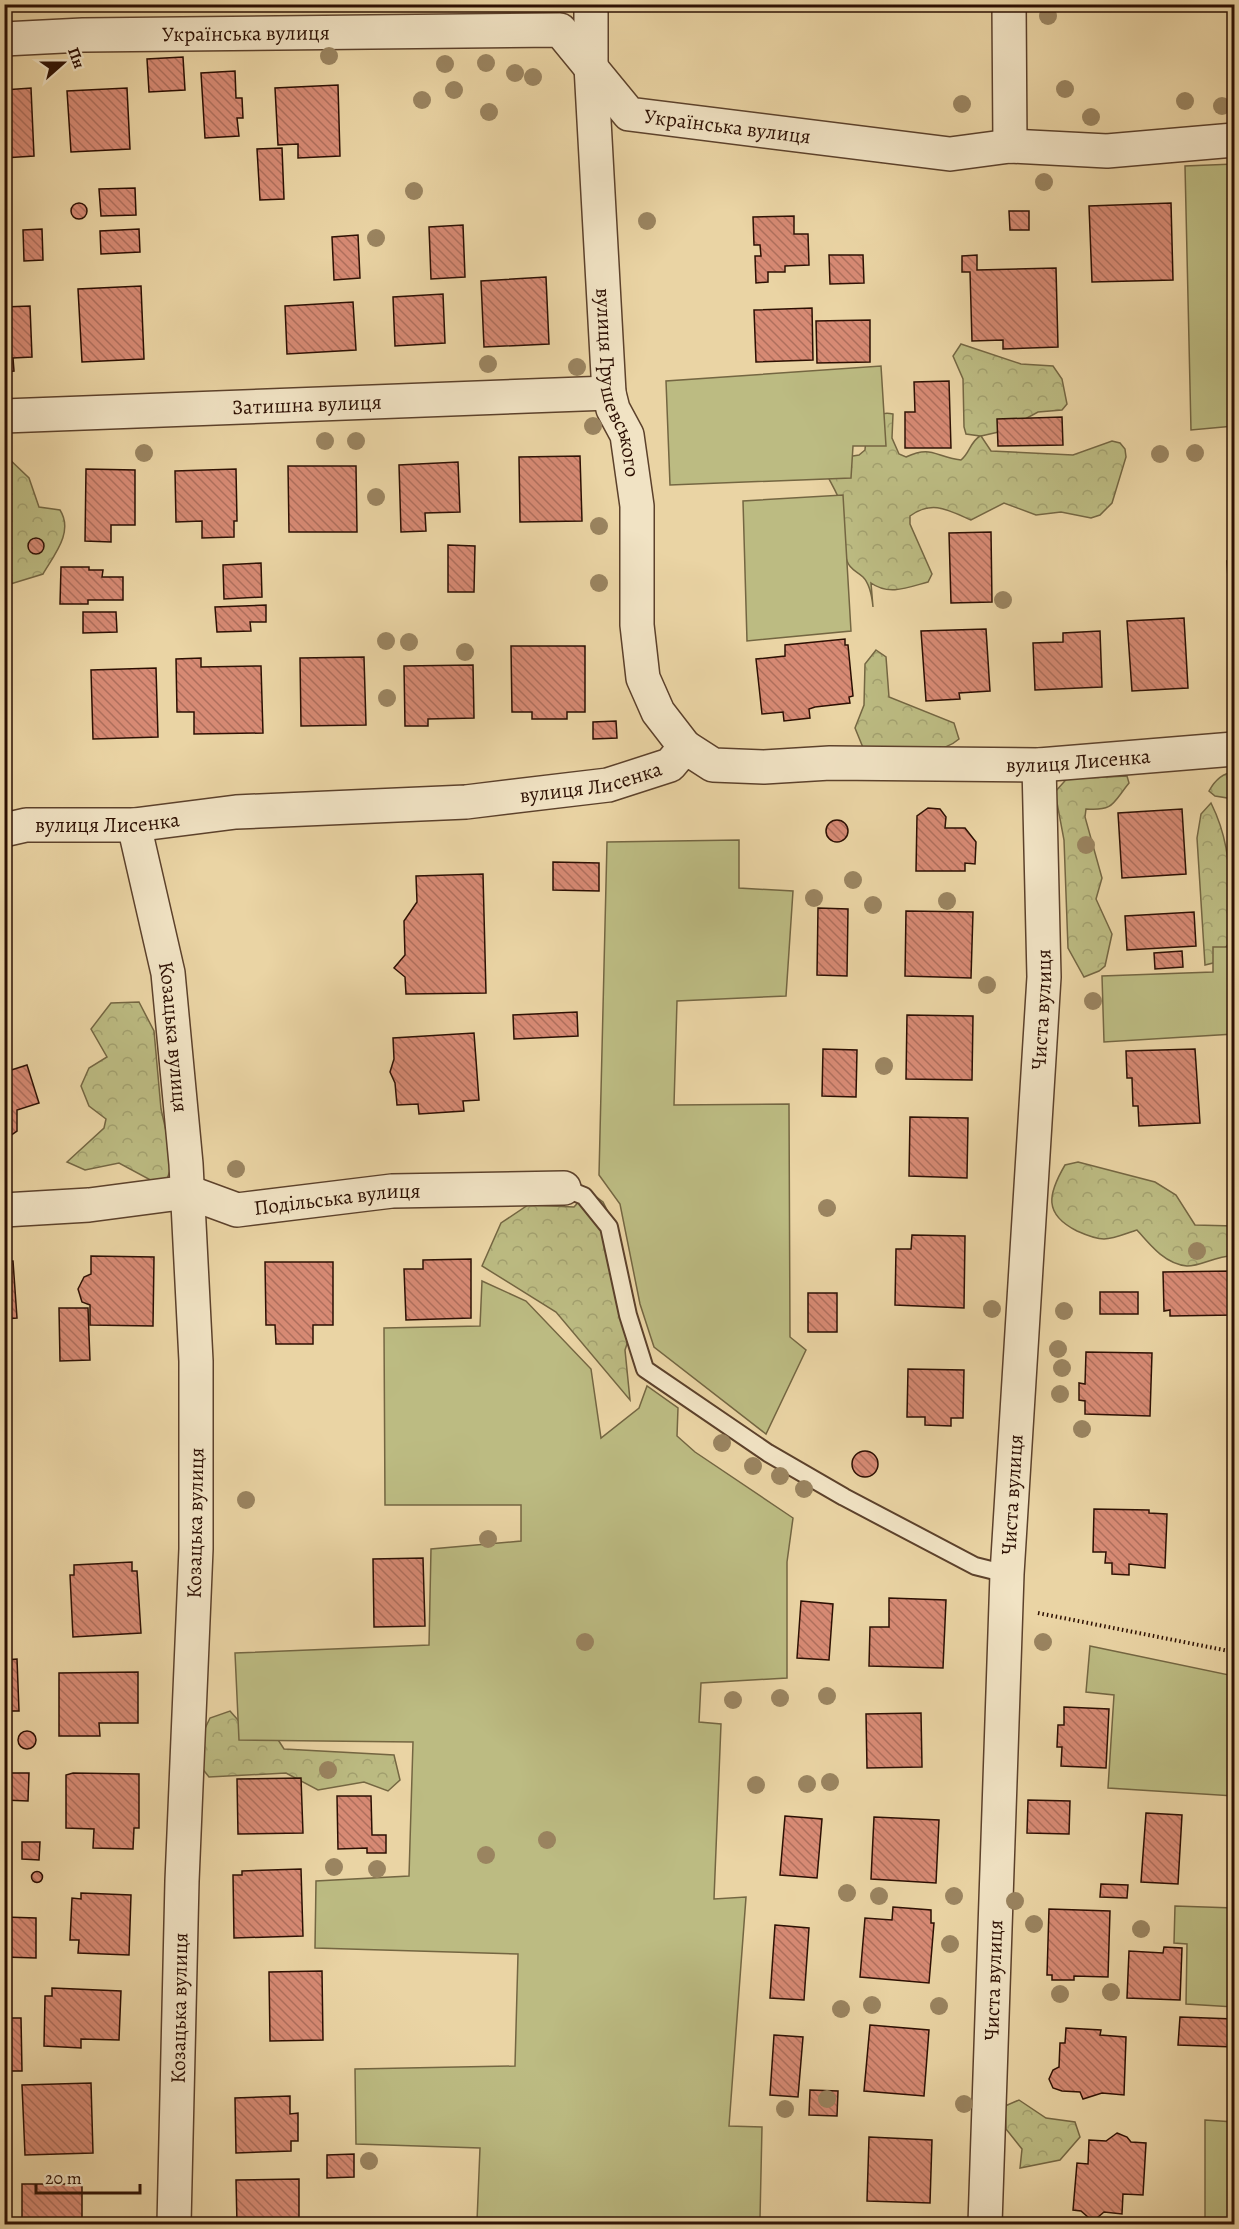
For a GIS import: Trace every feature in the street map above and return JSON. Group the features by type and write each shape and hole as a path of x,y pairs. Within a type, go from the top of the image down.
{"street":[{"name":"вулиця Грушевського","path":"591,4 591,66 609,393 613,409 627,435 637,506 637,625 643,678 658,712 685,747"},
{"path":"1009,4 1010,146"},
{"name":"Українська вулиця","path":"4,39 83,35 560,30 629,114 950,154 1010,146 1107,151 1234,140"},
{"name":"Затишна вулиця","path":"4,416 609,393"},
{"name":"вулиця Лисенка","path":"4,830 26,825 134,825 236,812 466,802 608,785 670,765 685,747 713,765 1039,765 1234,749"},
{"name":"Чиста вулиця","path":"985,2224 1008,1613 1007,1574 1044,977 1039,765"},
{"name":"Козацька вулиця","path":"134,825 168,973 188,1192 196,1361 196,1549 182,1881 174,2224"},
{"name":"Подільська вулиця","path":"4,1210 89,1205 188,1192 237,1210 392,1191 564,1188"}],"lane":[{"path":"564,1188 585,1196 609,1227 628,1315 645,1370 768,1454 844,1497 975,1566 1007,1574"}],"path":[{"path":"1008,1613 1044,1612 1234,1652"}],"green space":[{"path":"1234,164 1234,426 1191,430 1185,166"},
{"path":"961,344 1021,364 1053,366 1062,379 1067,404 1062,410 1038,412 1003,431 981,436 991,451 1073,455 1112,441 1120,443 1125,449 1126,457 1112,503 1100,515 1091,518 1061,512 1036,515 1004,503 971,520 940,508 926,508 918,511 910,516 910,524 932,574 928,582 906,588 885,589 871,583 873,607 867,583 847,561 842,507 821,461 859,455 865,450 868,429 874,418 885,413 893,414 892,438 899,454 906,457 928,452 961,460 980,436 966,434 964,427 963,379 953,356"},
{"path":"881,366 886,446 853,446 851,478 670,485 666,381"},
{"path":"5,455 29,478 39,507 60,510 65,527 61,543 43,574 7,585 5,619"},
{"path":"843,495 851,631 747,641 743,501"},
{"path":"876,650 886,657 889,697 954,723 959,739 950,745 927,751 864,750 855,728 864,705 865,664"},
{"path":"1234,772 1234,799 1215,796 1209,791 1219,778"},
{"path":"1071,774 1086,778 1127,776 1129,783 1112,805 1102,809 1086,809 1085,817 1102,878 1096,899 1112,934 1105,966 1084,977 1068,948 1064,840 1055,792"},
{"path":"1211,803 1226,850 1229,899 1234,904 1234,937 1213,963 1205,965 1197,838 1201,814"},
{"path":"739,840 739,888 793,891 786,996 677,1001 674,1105 789,1104 790,1337 806,1350 766,1434 654,1347 640,1304 620,1204 599,1175 607,842"},
{"path":"1213,947 1234,947 1234,1034 1104,1042 1102,976 1213,972"},
{"path":"139,1002 154,1031 161,1109 173,1162 166,1182 156,1183 119,1163 85,1170 67,1162 104,1128 106,1119 89,1106 81,1086 89,1068 107,1057 91,1029 111,1003"},
{"path":"1078,1162 1155,1182 1176,1195 1195,1225 1234,1226 1234,1256 1187,1266 1165,1258 1137,1230 1101,1239 1077,1231 1058,1218 1052,1202 1052,1194 1065,1165"},
{"path":"584,1196 595,1196 603,1202 618,1232 636,1317 625,1350 630,1400 556,1312 482,1266 501,1223 528,1205 574,1207"},
{"path":"482,1281 526,1301 591,1369 601,1438 639,1408 647,1386 678,1408 677,1436 695,1452 793,1518 787,1562 787,1678 701,1683 699,1722 721,1724 714,1899 746,1897 729,2126 762,2127 760,2218 659,2224 449,2224 477,2221 480,2148 356,2144 355,2069 515,2066 518,1954 315,1948 316,1881 409,1876 413,1742 239,1740 235,1653 429,1645 431,1549 521,1541 521,1505 385,1505 384,1328 480,1326"},
{"path":"1090,1646 1234,1676 1234,1796 1108,1788 1114,1695 1086,1692"},
{"path":"230,1711 245,1728 273,1732 284,1749 394,1755 400,1780 388,1791 364,1782 318,1790 286,1773 209,1777 197,1762 199,1741 210,1718"},
{"path":"1175,1906 1234,1908 1234,2007 1186,2004 1187,1944 1174,1943"},
{"path":"1019,2100 1046,2118 1075,2122 1080,2137 1060,2160 1020,2168 1022,2149 1006,2129 1005,2106"},
{"path":"1205,2120 1234,2122 1234,2224 1205,2224"}],"building":[{"path":"183,57 185,90 149,92 147,59"},
{"path":"235,71 236,98 242,98 243,118 237,118 239,136 205,138 201,73"},
{"path":"338,85 340,156 298,158 298,144 278,145 275,88"},
{"path":"31,88 34,156 4,158 4,90"},
{"path":"127,88 130,149 71,152 67,91"},
{"path":"282,148 284,199 260,200 257,149"},
{"path":"135,188 136,215 101,216 99,189"},
{"path":"76,203 82,203 87,211 85,217 76,219 71,214 71,208"},
{"path":"1171,203 1173,280 1092,282 1089,206"},
{"path":"1009,211 1029,211 1029,230 1010,230"},
{"path":"794,216 794,234 808,234 809,265 785,266 785,272 768,272 768,282 756,283 755,256 761,256 760,245 754,245 753,217"},
{"path":"463,225 465,277 431,279 429,227"},
{"path":"42,229 43,260 24,261 23,230"},
{"path":"139,229 140,252 101,254 100,231"},
{"path":"358,235 360,278 334,280 332,237"},
{"path":"829,255 863,255 864,283 830,284"},
{"path":"977,255 977,270 1056,268 1058,347 1003,349 1003,340 972,341 970,272 962,272 962,256"},
{"path":"546,277 549,344 484,347 481,281"},
{"path":"141,286 144,359 82,362 78,289"},
{"path":"443,294 445,343 395,346 393,297"},
{"path":"353,302 356,350 287,354 285,306"},
{"path":"30,306 32,357 13,358 14,371 4,372 4,307"},
{"path":"812,308 813,360 756,362 754,310"},
{"path":"870,320 870,362 817,363 816,321"},
{"path":"949,381 951,448 905,448 905,412 915,412 914,382"},
{"path":"1062,417 1063,445 998,446 997,419"},
{"path":"580,456 582,521 520,522 519,457"},
{"path":"458,462 460,512 425,513 426,531 401,532 399,465"},
{"path":"288,466 356,466 357,532 289,532"},
{"path":"86,469 135,470 135,525 111,525 111,542 85,541"},
{"path":"236,469 237,521 234,521 234,537 202,538 202,521 176,522 175,471"},
{"path":"991,532 992,602 951,603 949,533"},
{"path":"36,538 42,540 44,546 42,552 36,554 30,552 28,546 30,540"},
{"path":"448,545 475,546 474,592 448,592"},
{"path":"1234,560 1234,596 1229,597 1227,561"},
{"path":"261,563 262,597 224,599 223,565"},
{"path":"61,567 89,567 89,570 103,570 102,577 123,577 123,600 88,600 88,604 60,604"},
{"path":"266,605 266,622 250,622 251,631 217,632 215,607"},
{"path":"83,612 116,612 117,632 83,633"},
{"path":"1184,618 1188,688 1132,691 1127,621"},
{"path":"986,629 990,691 959,693 960,699 926,701 921,631"},
{"path":"1100,631 1102,687 1035,690 1033,643 1063,642 1063,633"},
{"path":"845,639 845,645 848,645 853,696 849,697 850,703 809,709 810,718 784,721 783,712 762,714 756,659 785,656 785,645"},
{"path":"511,646 585,646 585,712 567,712 567,719 532,719 532,712 512,712"},
{"path":"364,657 366,725 301,726 300,658"},
{"path":"201,658 201,667 261,666 263,733 194,734 194,712 177,712 176,659"},
{"path":"473,665 474,718 428,719 428,726 405,726 404,666"},
{"path":"156,668 158,737 93,739 91,670"},
{"path":"616,721 617,738 593,739 593,722"},
{"path":"928,808 940,809 946,817 945,828 965,828 976,842 975,864 965,863 965,871 916,871 917,816"},
{"path":"1182,809 1186,874 1122,878 1118,813"},
{"path":"837,820 845,823 848,831 845,839 837,842 829,839 826,831 829,823"},
{"path":"553,862 599,863 599,891 553,890"},
{"path":"483,874 486,993 406,994 405,977 394,968 405,955 404,921 417,902 416,876"},
{"path":"818,908 848,909 847,976 817,975"},
{"path":"906,911 973,912 971,978 905,976"},
{"path":"1194,912 1196,946 1127,950 1125,916"},
{"path":"1182,951 1183,967 1155,969 1154,953"},
{"path":"577,1012 578,1036 514,1039 513,1015"},
{"path":"907,1015 973,1016 972,1080 906,1079"},
{"path":"474,1033 479,1100 463,1101 464,1111 419,1114 418,1104 397,1105 395,1083 390,1072 394,1059 393,1038"},
{"path":"823,1049 857,1050 856,1097 822,1096"},
{"path":"1195,1049 1200,1123 1139,1126 1138,1106 1133,1106 1132,1078 1127,1078 1126,1051"},
{"path":"27,1065 39,1103 17,1110 17,1131 4,1140 4,1070 5,1072"},
{"path":"910,1117 968,1118 967,1178 909,1176"},
{"path":"912,1235 965,1236 964,1308 895,1305 896,1249 911,1249"},
{"path":"91,1256 154,1257 153,1326 90,1325 90,1305 82,1302 78,1289 84,1277 91,1274"},
{"path":"471,1259 471,1318 406,1320 404,1269 423,1269 423,1260"},
{"path":"13,1261 17,1318 4,1319 4,1262"},
{"path":"265,1262 333,1262 333,1325 313,1325 313,1344 276,1344 275,1325 266,1325"},
{"path":"1234,1271 1234,1315 1170,1316 1170,1310 1164,1311 1163,1272"},
{"path":"1100,1292 1138,1292 1138,1314 1100,1314"},
{"path":"808,1293 837,1293 837,1332 808,1332"},
{"path":"59,1308 88,1308 90,1360 60,1361"},
{"path":"1086,1352 1152,1353 1150,1416 1085,1414 1085,1401 1079,1400 1079,1383 1085,1384"},
{"path":"908,1369 964,1370 963,1418 951,1418 951,1426 925,1425 925,1417 907,1417"},
{"path":"865,1451 874,1455 878,1464 874,1473 865,1477 856,1473 852,1464 856,1455"},
{"path":"1094,1509 1149,1510 1149,1513 1167,1514 1165,1568 1129,1564 1129,1575 1112,1574 1112,1563 1105,1563 1106,1552 1093,1552"},
{"path":"423,1558 425,1626 374,1627 373,1559"},
{"path":"132,1562 132,1571 137,1571 141,1633 73,1637 70,1575 74,1575 74,1565"},
{"path":"889,1598 946,1600 943,1668 869,1666 870,1627 889,1627"},
{"path":"801,1601 833,1604 829,1660 797,1658"},
{"path":"17,1659 19,1711 4,1711 4,1660"},
{"path":"138,1672 138,1723 99,1723 100,1736 59,1736 59,1673"},
{"path":"1064,1707 1109,1709 1106,1768 1061,1766 1062,1747 1057,1747 1058,1725 1064,1725"},
{"path":"921,1713 922,1767 867,1768 866,1714"},
{"path":"27,1731 33,1734 36,1740 33,1746 27,1749 21,1746 18,1740 21,1734"},
{"path":"4,1773 29,1773 28,1801 4,1800"},
{"path":"73,1773 139,1774 139,1828 134,1828 133,1849 93,1848 94,1829 66,1828 66,1775"},
{"path":"301,1778 303,1833 238,1834 237,1779"},
{"path":"337,1796 371,1796 372,1835 386,1835 386,1853 367,1853 367,1848 338,1849"},
{"path":"1028,1800 1070,1801 1069,1834 1027,1833"},
{"path":"1146,1813 1182,1815 1178,1884 1141,1882"},
{"path":"785,1816 822,1819 817,1878 780,1875"},
{"path":"874,1817 939,1820 936,1883 871,1879"},
{"path":"22,1842 40,1842 39,1860 22,1859"},
{"path":"301,1869 303,1936 234,1938 233,1875 242,1875 242,1871"},
{"path":"37,1871 43,1877 37,1883 31,1877"},
{"path":"1101,1884 1128,1885 1127,1898 1100,1897"},
{"path":"81,1893 131,1895 129,1955 78,1953 79,1940 70,1940 72,1898 81,1899"},
{"path":"893,1907 931,1910 931,1923 934,1923 929,1983 860,1977 865,1918 892,1920"},
{"path":"1049,1909 1110,1911 1108,1977 1074,1976 1074,1980 1052,1980 1052,1975 1047,1975"},
{"path":"4,1917 36,1918 36,1958 4,1957"},
{"path":"775,1925 809,1928 804,2000 770,1998"},
{"path":"1164,1947 1182,1948 1180,2000 1127,1998 1129,1951 1163,1953"},
{"path":"322,1971 323,2040 270,2041 269,1972"},
{"path":"52,1988 121,1991 119,2040 81,2039 81,2048 44,2046 45,1996 52,1996"},
{"path":"1180,2017 1234,2019 1234,2047 1178,2045"},
{"path":"4,2018 21,2018 22,2071 4,2071"},
{"path":"870,2025 929,2030 924,2096 864,2091"},
{"path":"1066,2028 1101,2030 1100,2035 1126,2037 1124,2095 1102,2093 1083,2099 1080,2092 1053,2088 1049,2079 1053,2070 1059,2067 1060,2043 1065,2043"},
{"path":"774,2035 803,2037 798,2097 770,2095"},
{"path":"91,2083 93,2153 25,2155 22,2085"},
{"path":"810,2090 838,2091 837,2116 809,2115"},
{"path":"290,2096 290,2114 298,2113 298,2141 291,2141 291,2151 236,2153 235,2098"},
{"path":"1117,2133 1127,2137 1131,2142 1146,2143 1143,2195 1123,2194 1122,2214 1104,2212 1097,2218 1089,2218 1081,2211 1073,2210 1077,2163 1088,2164 1089,2140 1106,2141"},
{"path":"869,2137 932,2140 930,2203 867,2201"},
{"path":"354,2154 354,2177 327,2178 327,2155"},
{"path":"299,2179 299,2224 237,2224 236,2180"},
{"path":"22,2184 82,2184 82,2224 22,2224"}]}
